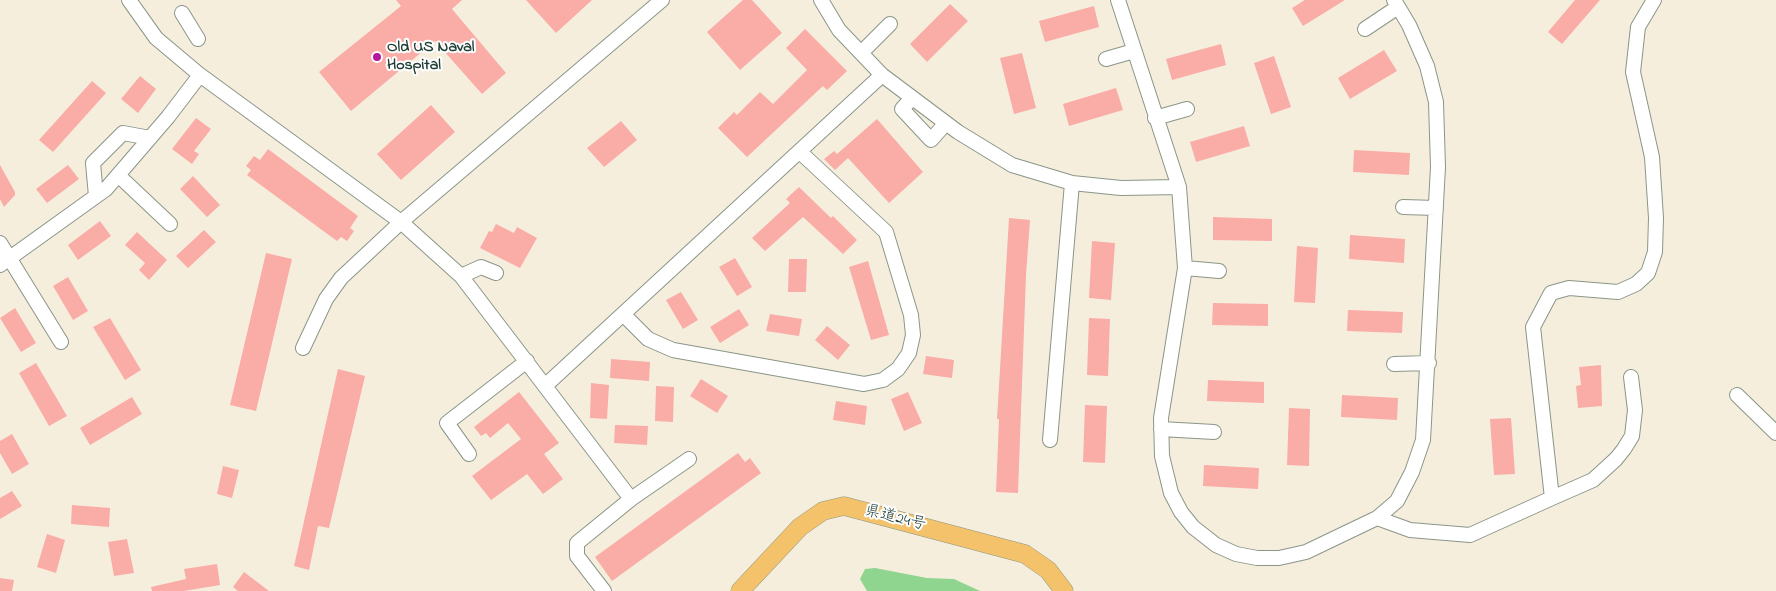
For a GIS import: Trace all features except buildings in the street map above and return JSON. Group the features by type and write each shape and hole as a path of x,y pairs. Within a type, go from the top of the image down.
{"main road":[{"name":"県道24号","path":"740,591 800,527 823,511 844,506 1025,554 1048,570 1064,591"}],"street":[{"path":"129,0 156,38 200,75 401,222 460,276 546,385 631,499"},
{"path":"303,348 326,299 337,283 401,222 662,0"},
{"path":"821,0 839,30 882,76 946,123 1012,165 1072,183 1121,188 1179,187"},
{"path":"1118,0 1179,187 1185,268 1161,418 1162,456 1169,484 1181,512 1193,527 1216,545 1236,554 1257,558 1278,558 1306,552 1377,518 1398,501 1412,472 1423,440 1438,167 1436,102 1427,66 1409,25 1396,3 1365,29"},
{"path":"1552,498 1533,327 1541,308 1551,293 1569,288 1618,292 1636,284 1648,273 1655,252 1656,218 1652,157 1633,72 1638,27 1654,0"},
{"path":"182,13 198,39"},
{"path":"861,53 890,24"},
{"path":"1106,59 1134,51"},
{"path":"5,262 96,196 118,175 200,75"},
{"path":"546,385 882,76"},
{"path":"912,98 902,109 931,140 946,123"},
{"path":"1155,118 1187,109"},
{"path":"96,196 93,163 123,133 150,138"},
{"path":"623,314 648,339 673,350 864,384 883,380 898,369 909,354 913,335 911,315 886,232 800,152"},
{"path":"118,175 170,224"},
{"path":"1050,440 1072,183"},
{"path":"1403,207 1436,208"},
{"path":"0,243 5,262 61,342"},
{"path":"460,276 481,267 496,273"},
{"path":"1185,268 1219,271"},
{"path":"469,454 447,423 527,361"},
{"path":"1394,364 1428,363"},
{"path":"1377,518 1410,530 1470,535 1593,480 1616,460 1632,436 1635,410 1631,377"},
{"path":"1737,395 1776,433"},
{"path":"1161,429 1214,432"},
{"path":"604,591 577,556 577,543 631,499 689,459"}],"green space":[{"path":"875,568 927,578 954,579 980,591 867,591 860,579 865,569"}],"place":[{"name":"Old US Naval Hospital","path":"377,57"}]}
